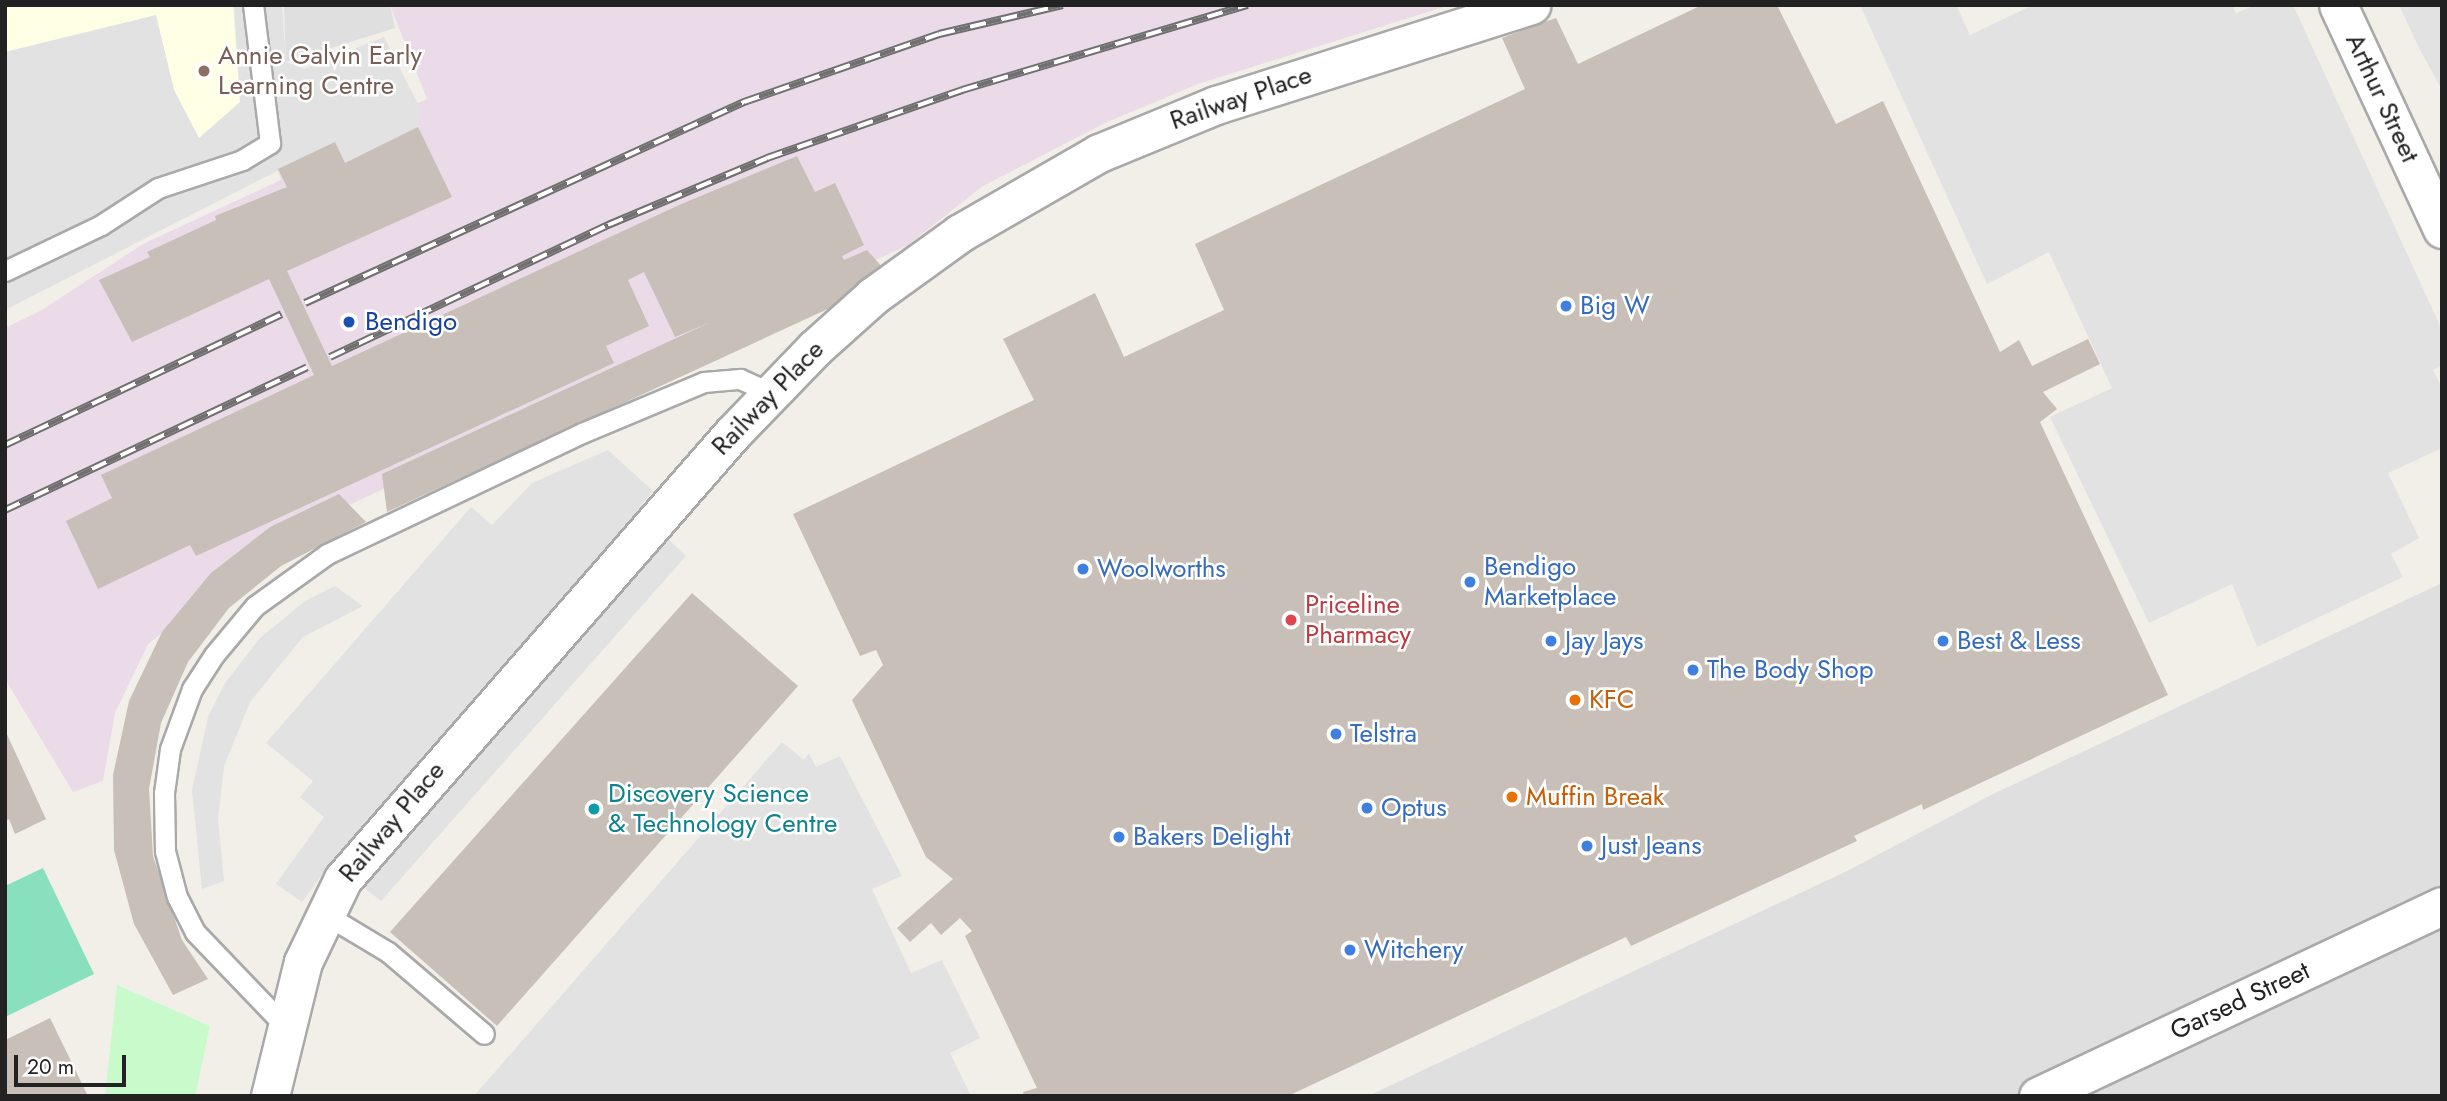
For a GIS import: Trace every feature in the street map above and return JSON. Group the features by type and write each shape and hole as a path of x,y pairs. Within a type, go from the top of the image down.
{"street":[{"name":"Railway Place","path":"270,1096 285,1026 303,962 323,914 356,864 527,664 771,393 864,304 920,261 1003,206 1099,153 1228,101 1532,5"},
{"name":"Arthur Street","path":"2338,5 2442,229"},
{"name":"Garsed Street","path":"2038,1096 2442,906"}],"lane":[{"path":"5,271 81,236 158,188 242,160 270,143 253,5"},
{"path":"285,1026 195,932 177,897 164,851 163,802 170,749 192,689 214,655 255,606 327,554 557,445 704,382 740,379 771,393"},
{"path":"323,914 388,952 484,1034"}],"shaded area":[{"name":"Annie Galvin Early Learning Centre","path":"5,5 233,5 240,102 199,139 174,90 156,16 5,52"},
{"path":"234,5 282,5 286,62 304,69 384,37 421,110 418,127 345,163 334,142 5,310 5,52 156,15 174,90 199,138 240,102"},
{"path":"284,5 390,5 395,28 286,62"},
{"path":"390,5 1450,5 1198,84 1105,123 983,186 908,245 291,532 148,644 115,713 103,781 73,792 5,679 5,328 42,310 143,244 281,180 277,168 427,99"},
{"path":"1860,5 1956,5 1970,35 2033,5 2232,5 2236,13 2256,5 2293,5 2442,330 2442,365 2433,370 2442,388 2442,448 2388,473 2419,538 2391,554 2403,577 2257,647 2232,584 2149,623 2050,417 2112,388 2049,252 1987,284"},
{"path":"2399,5 2442,5 2442,90 2419,48"},
{"path":"608,450 653,491 637,510 686,556 381,901 331,862 302,902 276,884 324,817 300,797 313,781 266,743 471,507 492,525 532,483"},
{"path":"2442,583 2442,1096 1368,1096 1847,871 1993,794"},
{"path":"335,586 363,606 303,637 250,702 224,766 218,819 224,881 202,889 192,790 208,717 225,683 260,638 305,601"},
{"path":"782,742 804,760 809,753 816,767 840,756 902,876 872,889 911,973 942,960 980,1038 950,1053 971,1096 474,1096"}],"green space":[{"path":"43,868 94,974 5,1017 5,886"},
{"path":"117,985 210,1026 195,1096 105,1096"}],"building":[{"name":"Bendigo Marketplace","path":"1702,5 1777,5 1836,124 1883,101 2000,352 2019,340 2032,366 2088,339 2100,364 2043,392 2057,409 2040,422 2168,695 1923,810 1922,804 1854,836 1857,841 1631,946 1626,937 1288,1096 1024,1096 1023,1092 1037,1088 965,936 972,931 960,918 941,935 931,923 910,942 897,928 953,879 926,857 852,700 883,665 876,650 860,656 793,514 1034,400 1003,339 1095,293 1124,357 1224,310 1195,244 1525,89 1502,38 1556,18 1578,64"},
{"path":"418,127 452,197 287,271 332,366 679,205 797,156 815,192 835,183 864,245 842,256 844,260 867,250 893,279 387,512 382,474 711,322 675,337 644,272 628,280 649,326 606,346 614,363 196,556 190,545 98,589 66,521 112,498 101,475 314,375 269,279 132,342 99,280 150,257 147,252 216,220 215,216 287,187 278,169 335,142 345,163"},
{"path":"339,494 366,522 281,566 229,608 188,662 161,723 149,789 153,856 182,940 208,979 173,995 134,924 114,850 113,775 129,701 162,632 211,573 270,527"},
{"name":"Discovery Science & Technology Centre","path":"692,593 798,686 497,1026 390,932"},
{"path":"5,730 46,819 15,834 9,819 5,821"},
{"path":"50,1018 88,1096 5,1096 5,1040"}],"railway":[{"path":"305,303 744,102 939,34 1063,5"},
{"path":"330,357 608,225 767,158 962,90 1248,5"},
{"path":"5,445 282,314"},
{"path":"5,510 307,367"}],"place":[{"name":"Annie Galvin Early Learning Centre","path":"204,71"},
{"name":"Big W","path":"1566,306"},
{"name":"Bendigo","path":"349,322"},
{"name":"Woolworths","path":"1083,569"},
{"name":"Bendigo Marketplace","path":"1470,582"},
{"name":"Priceline Pharmacy","path":"1291,620"},
{"name":"Jay Jays","path":"1551,641"},
{"name":"Best & Less","path":"1943,641"},
{"name":"The Body Shop","path":"1693,670"},
{"name":"KFC","path":"1575,700"},
{"name":"Telstra","path":"1336,734"},
{"name":"Muffin Break","path":"1512,797"},
{"name":"Optus","path":"1367,808"},
{"name":"Discovery Science & Technology Centre","path":"594,809"},
{"name":"Bakers Delight","path":"1119,837"},
{"name":"Just Jeans","path":"1587,846"},
{"name":"Witchery","path":"1350,950"}]}
